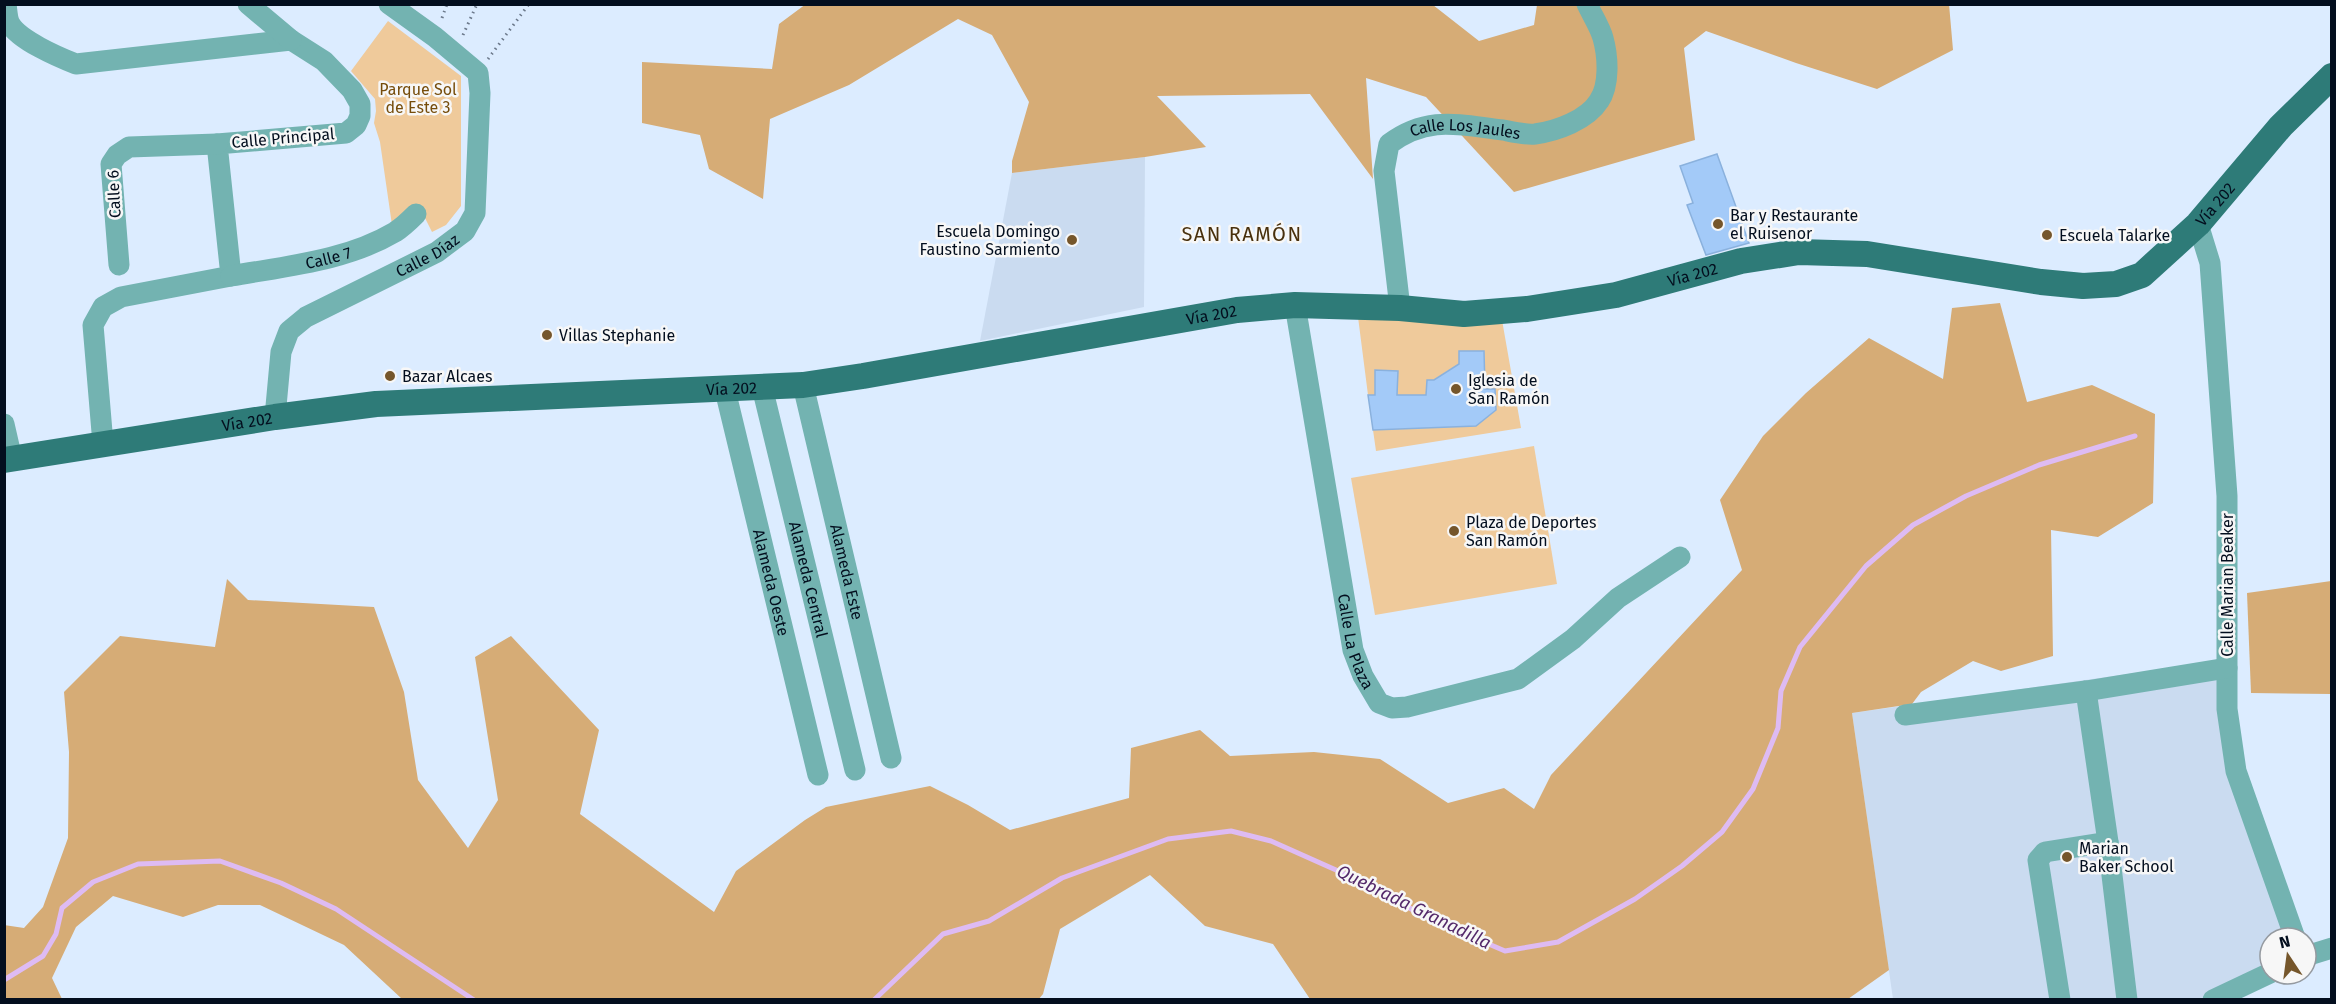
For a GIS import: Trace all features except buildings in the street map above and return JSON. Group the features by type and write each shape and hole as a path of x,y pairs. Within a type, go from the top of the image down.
{"main road":[{"name":"Vía 202","path":"8,459 275,417 398,403 803,385 1217,313 1295,305 1400,308 1464,314 1527,309 1616,295 1741,261 1799,252 1867,254 2041,282 2083,286 2116,284 2142,275 2198,224 2281,126 2331,76"}],"street":[{"path":"6,4 10,24 26,39 51,54 76,64 291,40"},
{"name":"Calle Principal","path":"231,276 217,144 346,133 356,125 360,116 360,104 352,90 324,61 291,40 248,4"},
{"path":"389,4 478,73"},
{"name":"Calle Los Jaules","path":"1400,308 1384,171 1389,144 1406,131 1435,124 1533,134 1556,129 1584,116 1599,100 1605,82 1606,62 1603,38 1587,4"},
{"name":"Calle Díaz","path":"275,417 281,352 289,331 306,316 437,252 465,231 475,213 480,93 478,73"},
{"name":"Calle 6","path":"119,265 111,164 117,155 129,147 217,144"},
{"name":"Calle 7","path":"231,276 322,261 397,231 416,214"},
{"name":"Calle Marian Beaker","path":"2198,224 2210,263 2227,495 2227,709 2236,771 2291,926"},
{"path":"103,444 93,325 103,307 121,297 231,276"},
{"name":"Calle La Plaza","path":"1295,305 1353,650 1363,676 1379,704 1392,708 1407,707 1518,679 1573,639 1618,598 1680,557"},
{"name":"Alameda Este","path":"803,385 891,758"},
{"name":"Alameda Central","path":"762,387 855,770"},
{"name":"Alameda Oeste","path":"725,390 818,774"},
{"path":"4,424 8,459"},
{"path":"1905,715 2086,691 2227,668"},
{"path":"2086,691 2108,842 2127,999"},
{"path":"2060,999 2038,860 2045,852 2108,842"},
{"path":"2213,999 2258,978"}],"path":[{"path":"455,53 477,4"},
{"path":"478,73 529,4"}],"shaded area":[{"path":"806,4 1433,5 1479,41 1534,25 1537,5 1949,4 1953,50 1877,89 1706,31 1684,48 1695,140 1514,192 1426,97 1366,78 1373,179 1310,94 1157,96 1206,147 1145,157 1012,173 1012,161 1029,102 992,35 958,19 849,85 770,119 763,199 709,169 700,135 642,123 642,62 772,69 779,24"},
{"name":"Escuela Domingo Faustino Sarmiento","path":"1145,157 1144,307 980,341 1012,173"},
{"path":"2000,303 2027,402 2092,385 2155,414 2153,503 2098,537 2051,530 2053,656 2001,671 1973,661 1921,692 1912,704 1852,713 1889,970 1848,999 1310,999 1273,944 1205,926 1150,875 1060,929 1043,994 1038,1000 402,999 344,945 260,905 218,905 183,917 113,896 76,927 52,978 62,999 5,999 4,925 24,928 43,907 68,838 69,752 64,692 120,636 215,647 227,579 248,600 374,607 404,692 418,780 468,848 498,800 475,657 511,636 599,730 580,814 714,912 736,871 826,807 930,786 1010,830 1129,798 1131,748 1200,730 1230,756 1314,752 1380,759 1448,803 1504,788 1534,809 1551,775 1742,570 1720,500 1763,436 1806,393 1869,338 1943,379 1952,308"},
{"path":"2331,581 2331,694 2251,693 2247,593"},
{"name":"Marian Baker School","path":"2213,662 2288,926 2258,926 2258,971 2199,999 1893,999 1852,713"}],"green space":[{"name":"Parque Sol de Este 3","path":"388,21 461,76 461,206 446,225 432,232 419,206 392,225 380,142 374,123 375,99 351,71"},
{"path":"1358,317 1502,320 1521,428 1376,451 1373,430 1476,426 1496,410 1495,389 1485,389 1484,351 1459,351 1459,370 1454,367 1444,373 1446,381 1427,380 1426,395 1397,395 1398,371 1375,370 1375,395 1368,395"},
{"name":"Plaza de Deportes San Ramón","path":"1534,446 1557,584 1375,615 1351,478"}],"waterway":[{"name":"Quebrada Granadilla","path":"874,1000 943,934 989,921 1062,878 1168,839 1231,831 1271,841 1379,889 1421,915 1505,951 1558,942 1635,899 1682,866 1722,832 1753,789 1778,728 1781,691 1800,647 1866,566 1913,525 1966,496 2039,465 2135,436"},
{"name":"Quebrada Granadilla","path":"4,980 43,956 56,934 62,908 93,882 138,864 220,861 281,883 336,909 474,1000"}],"place":[{"name":"Bar y Restaurante el Ruisenor","path":"1718,224"},
{"name":"Escuela Talarke","path":"2047,235"},
{"name":"Escuela Domingo Faustino Sarmiento","path":"1072,240"},
{"name":"Villas Stephanie","path":"547,335"},
{"name":"Bazar Alcaes","path":"390,376"},
{"name":"Iglesia de San Ramón","path":"1456,389"},
{"name":"Plaza de Deportes San Ramón","path":"1454,531"},
{"name":"Marian Baker School","path":"2067,857"}],"district":[{"name":"SAN RAMÓN","path":"1242,234"}]}
